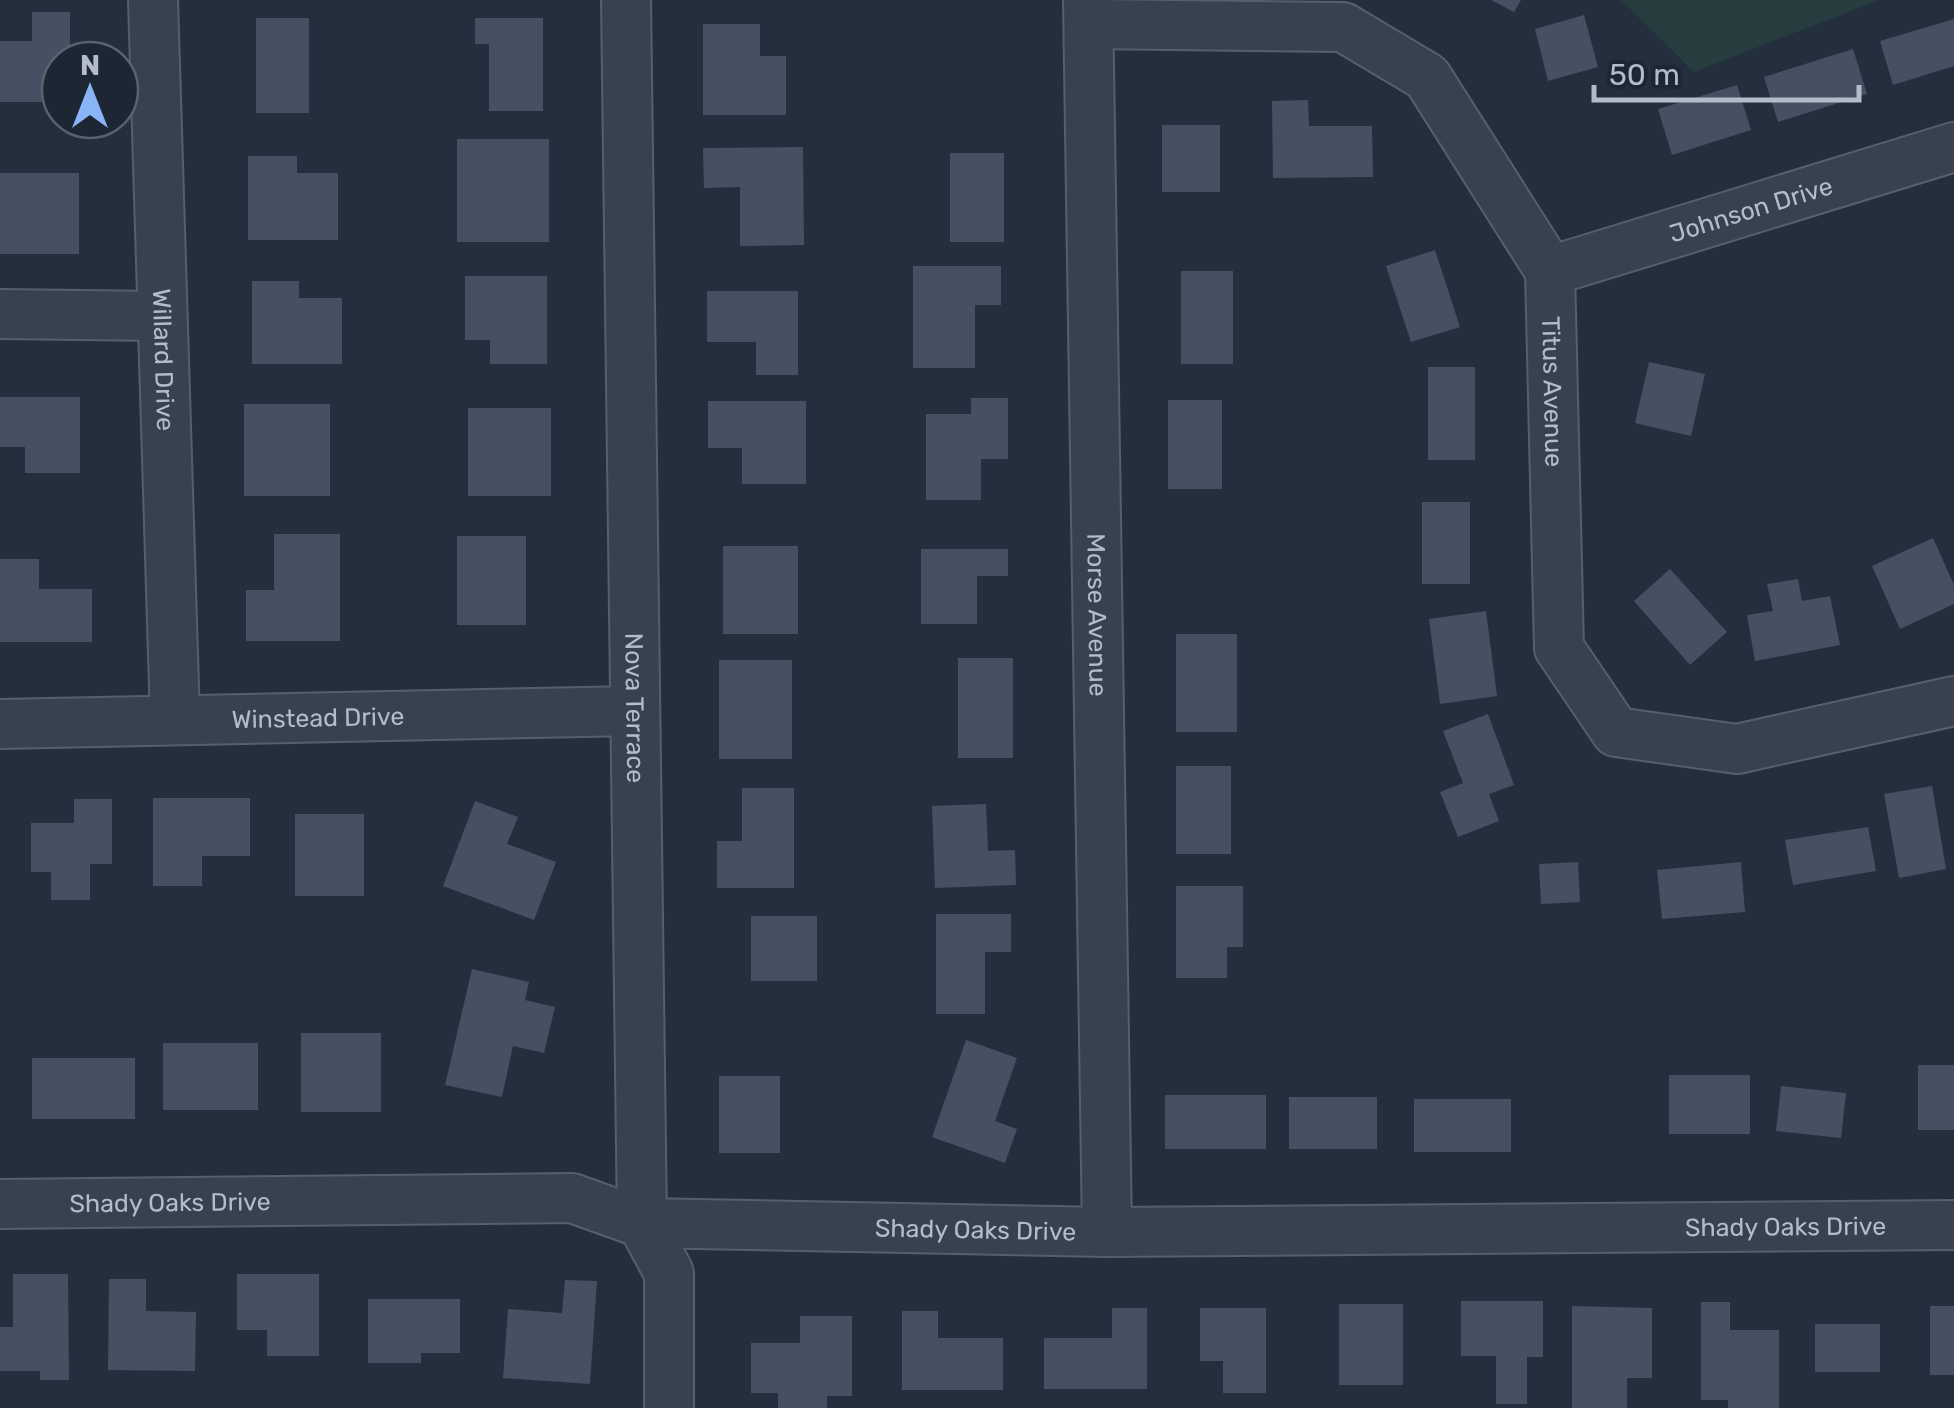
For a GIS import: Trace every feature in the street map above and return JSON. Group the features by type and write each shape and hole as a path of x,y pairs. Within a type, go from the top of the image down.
{"street":[{"name":"Willard Drive","path":"153,0 175,720"},
{"name":"Nova Terrace","path":"626,0 642,1224 670,1272 669,1408"},
{"path":"1088,12 1343,28 1427,77 1550,271"},
{"name":"Morse Avenue","path":"1088,12 1106,1232"},
{"name":"Johnson Drive","path":"1550,271 1954,148"},
{"name":"Titus Avenue","path":"1550,271 1559,648 1616,732 1737,750 1954,701"},
{"path":"0,314 161,316"},
{"name":"Winstead Drive","path":"0,724 634,711"},
{"name":"Shady Oaks Drive","path":"0,1204 572,1198 642,1224 1106,1232 1954,1225"}],"green space":[{"path":"1621,0 1879,0 1694,72"}],"building":[{"path":"1491,0 1521,0 1514,12"},
{"path":"32,12 70,12 70,40 40,40 40,102 0,102 0,41 32,41"},
{"path":"1584,15 1598,67 1548,81 1535,29"},
{"path":"256,18 309,18 309,113 256,113"},
{"path":"475,18 543,18 543,111 489,111 489,44 475,44"},
{"path":"1954,19 1954,66 1893,85 1880,41"},
{"path":"703,24 760,24 760,56 786,56 786,115 703,115"},
{"path":"1853,49 1867,94 1778,122 1764,77"},
{"path":"1737,85 1751,130 1672,155 1658,109"},
{"path":"1308,100 1309,126 1372,126 1373,177 1273,178 1272,101"},
{"path":"1162,125 1220,125 1220,192 1162,192"},
{"path":"457,139 549,139 549,242 457,242"},
{"path":"803,147 804,245 740,246 740,187 704,188 703,148"},
{"path":"950,153 1004,153 1004,242 950,242"},
{"path":"248,156 297,156 297,173 338,173 338,240 248,240"},
{"path":"0,173 79,173 79,254 0,254"},
{"path":"1435,250 1460,327 1411,342 1386,266"},
{"path":"913,266 1001,266 1001,305 975,305 975,368 913,368"},
{"path":"1181,271 1233,271 1233,364 1181,364"},
{"path":"465,276 547,276 547,364 490,364 490,340 465,340"},
{"path":"252,281 299,281 299,298 342,298 342,364 252,364"},
{"path":"707,291 798,291 798,375 756,375 756,342 707,342"},
{"path":"1649,362 1705,374 1691,436 1635,423"},
{"path":"1428,367 1475,367 1475,460 1428,460"},
{"path":"0,397 80,397 80,473 25,473 25,447 0,447"},
{"path":"971,398 1008,398 1008,459 981,459 981,500 926,500 926,414 971,414"},
{"path":"1168,400 1222,400 1222,489 1168,489"},
{"path":"708,401 806,401 806,484 742,484 742,448 708,448"},
{"path":"244,404 330,404 330,496 244,496"},
{"path":"468,408 551,408 551,496 468,496"},
{"path":"1422,502 1470,502 1470,584 1422,584"},
{"path":"274,534 340,534 340,641 246,641 246,590 274,590"},
{"path":"457,536 526,536 526,625 457,625"},
{"path":"1933,538 1954,585 1954,604 1900,629 1872,566"},
{"path":"723,546 798,546 798,634 723,634"},
{"path":"921,549 1008,549 1008,576 977,576 977,624 921,624"},
{"path":"0,559 39,559 39,589 92,589 92,642 0,642"},
{"path":"1670,569 1727,632 1690,665 1634,601"},
{"path":"1798,579 1802,601 1830,596 1840,645 1755,661 1747,615 1773,611 1767,584"},
{"path":"1486,611 1497,696 1440,704 1429,619"},
{"path":"1176,634 1237,634 1237,732 1176,732"},
{"path":"958,658 1013,658 1013,758 958,758"},
{"path":"719,660 792,660 792,759 719,759"},
{"path":"1488,714 1514,785 1489,794 1499,821 1458,837 1440,792 1463,783 1443,731"},
{"path":"1176,766 1231,766 1231,854 1176,854"},
{"path":"1932,786 1946,869 1899,878 1884,794"},
{"path":"742,788 794,788 794,888 717,888 717,841 742,841"},
{"path":"153,798 250,798 250,856 202,856 202,886 153,886"},
{"path":"74,799 112,799 112,864 90,864 90,900 51,900 51,872 31,872 31,823 74,823"},
{"path":"475,801 518,817 507,844 556,862 534,920 443,886"},
{"path":"986,804 988,851 1015,850 1016,885 935,888 932,806"},
{"path":"295,814 364,814 364,896 295,896"},
{"path":"1868,827 1876,871 1793,885 1785,840"},
{"path":"1578,862 1580,902 1541,904 1539,864"},
{"path":"1741,862 1745,912 1662,919 1657,870"},
{"path":"1176,886 1243,886 1243,947 1227,947 1227,978 1176,978"},
{"path":"936,914 1011,914 1011,952 985,952 985,1014 936,1014"},
{"path":"751,916 817,916 817,981 751,981"},
{"path":"472,969 529,982 525,1000 555,1007 544,1053 513,1046 502,1097 445,1085"},
{"path":"301,1033 381,1033 381,1112 301,1112"},
{"path":"966,1040 1017,1058 995,1121 1017,1129 1005,1163 932,1137"},
{"path":"163,1043 258,1043 258,1110 163,1110"},
{"path":"32,1058 135,1058 135,1119 32,1119"},
{"path":"1918,1065 1954,1065 1954,1130 1918,1130"},
{"path":"1669,1075 1750,1075 1750,1134 1669,1134"},
{"path":"719,1076 780,1076 780,1153 719,1153"},
{"path":"1781,1086 1846,1093 1841,1138 1776,1131"},
{"path":"1165,1095 1266,1095 1266,1149 1165,1149"},
{"path":"1289,1097 1377,1097 1377,1149 1289,1149"},
{"path":"1414,1099 1511,1099 1511,1152 1414,1152"},
{"path":"13,1274 68,1274 69,1380 40,1380 40,1371 0,1371 0,1327 13,1327"},
{"path":"237,1274 319,1274 319,1356 267,1356 267,1330 237,1330"},
{"path":"109,1279 146,1279 146,1311 196,1312 195,1371 108,1370"},
{"path":"565,1280 597,1281 590,1384 503,1378 508,1309 562,1313"},
{"path":"368,1299 460,1299 460,1353 421,1353 421,1363 368,1363"},
{"path":"1461,1301 1543,1301 1543,1357 1527,1357 1527,1404 1496,1404 1496,1356 1461,1356"},
{"path":"1701,1302 1730,1302 1730,1330 1779,1330 1779,1408 1728,1408 1728,1400 1701,1400"},
{"path":"1339,1304 1403,1304 1403,1385 1339,1385"},
{"path":"1572,1306 1652,1308 1652,1378 1627,1378 1627,1408 1572,1408"},
{"path":"1930,1306 1954,1306 1954,1375 1930,1375"},
{"path":"1112,1308 1147,1308 1147,1389 1044,1389 1044,1338 1112,1338"},
{"path":"1200,1308 1266,1308 1266,1393 1223,1393 1223,1361 1200,1361"},
{"path":"902,1311 938,1311 938,1338 1003,1338 1003,1390 902,1390"},
{"path":"800,1316 852,1316 852,1396 827,1396 827,1408 778,1408 778,1393 751,1393 751,1343 800,1343"},
{"path":"1815,1324 1880,1324 1880,1372 1815,1372"}]}
